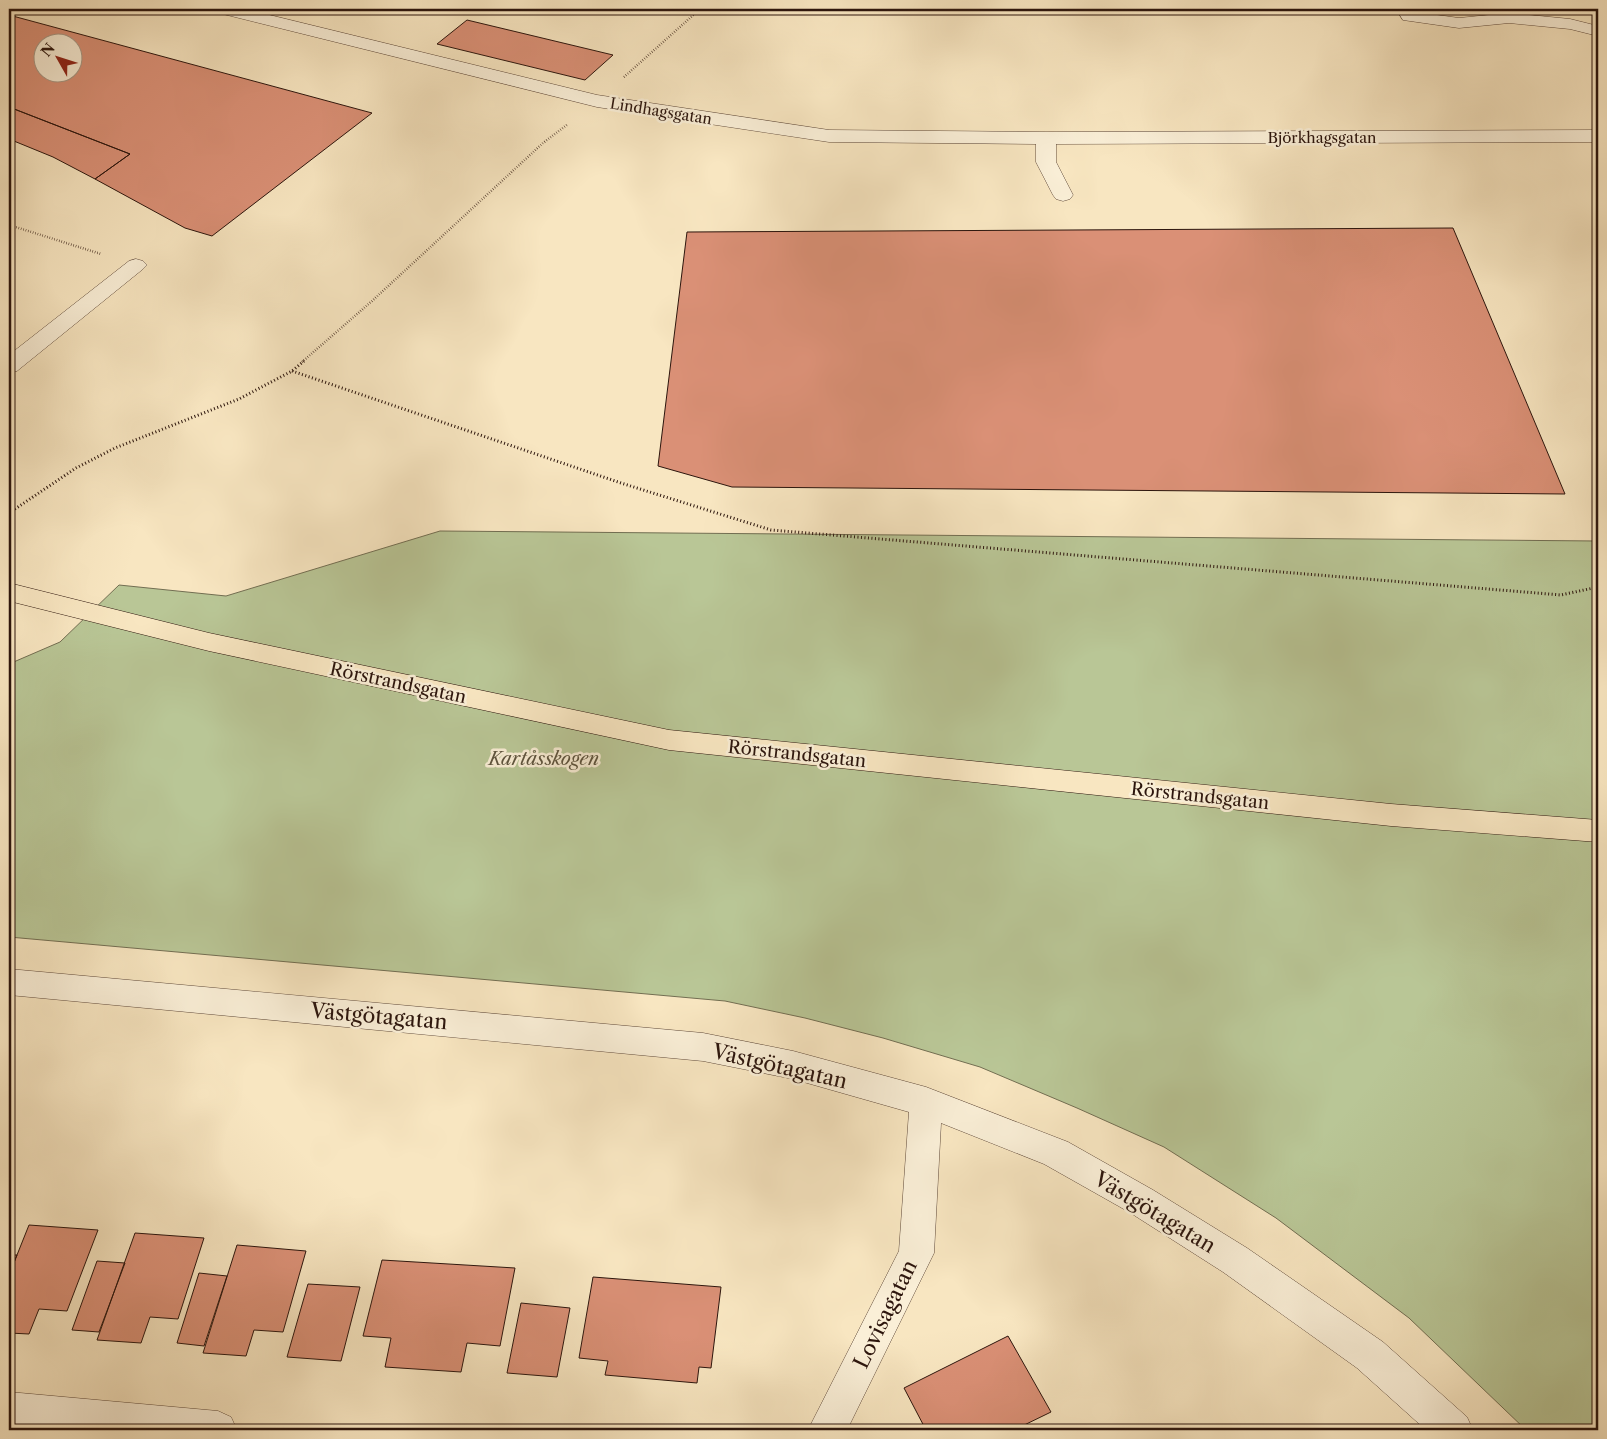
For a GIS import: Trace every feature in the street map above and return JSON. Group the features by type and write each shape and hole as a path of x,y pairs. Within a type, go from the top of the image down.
{"main road":[{"name":"Rörstrandsgatan","path":"9,592 208,642 669,740 1391,815 1598,831"}],"street":[{"name":"Lindhagsgatan","path":"225,9 597,101 829,136 1046,138"},
{"path":"1405,9 1410,16 1459,23 1509,18 1570,24 1598,31"},
{"name":"Björkhagsgatan","path":"1046,138 1598,136"},
{"path":"1046,138 1046,162 1063,195"},
{"path":"9,366 136,265"},
{"name":"Västgötagatan","path":"9,982 558,1032 703,1048 793,1065 926,1102 1056,1154 1141,1201 1243,1265 1354,1344 1454,1430"},
{"name":"Lovisagatan","path":"827,1430 916,1253 926,1102"},
{"path":"9,1411 218,1430"}],"path":[{"path":"9,513 76,468 124,444 238,399 292,371 372,301 544,143 597,101 700,9"},
{"path":"9,225 136,265"},
{"path":"292,371 621,483 771,530 1561,594 1598,587"}],"green space":[{"name":"Kartåsskogen","path":"440,531 1598,541 1598,1430 1526,1430 1409,1318 1276,1218 1164,1147 980,1067 883,1038 805,1018 725,1001 9,937 9,664 60,642 119,585 226,596"}],"building":[{"path":"9,15 72,32 32,32 32,82 82,82 82,35 372,113 212,236 185,228 95,179 130,154 9,107"},
{"path":"467,20 613,55 585,80 437,44"},
{"path":"9,107 130,154 95,179 53,157 9,139"},
{"path":"1453,228 1565,494 732,487 658,466 687,232"},
{"path":"29,1225 98,1230 67,1311 39,1309 29,1334 9,1333 9,1275"},
{"path":"135,1233 204,1238 178,1319 150,1317 141,1343 97,1340"},
{"path":"237,1245 306,1251 283,1332 254,1330 246,1356 203,1353"},
{"path":"9,1255 17,1255 9,1275"},
{"path":"382,1260 515,1268 500,1346 467,1343 461,1372 385,1367 391,1338 363,1336"},
{"path":"97,1261 125,1263 99,1332 72,1330"},
{"path":"199,1273 227,1276 204,1346 177,1343"},
{"path":"593,1277 721,1287 711,1368 699,1367 697,1383 605,1375 608,1361 579,1358"},
{"path":"308,1284 360,1287 341,1361 287,1357"},
{"path":"521,1303 570,1308 557,1377 507,1373"},
{"path":"1008,1336 1051,1412 1014,1430 926,1430 904,1388"}]}
